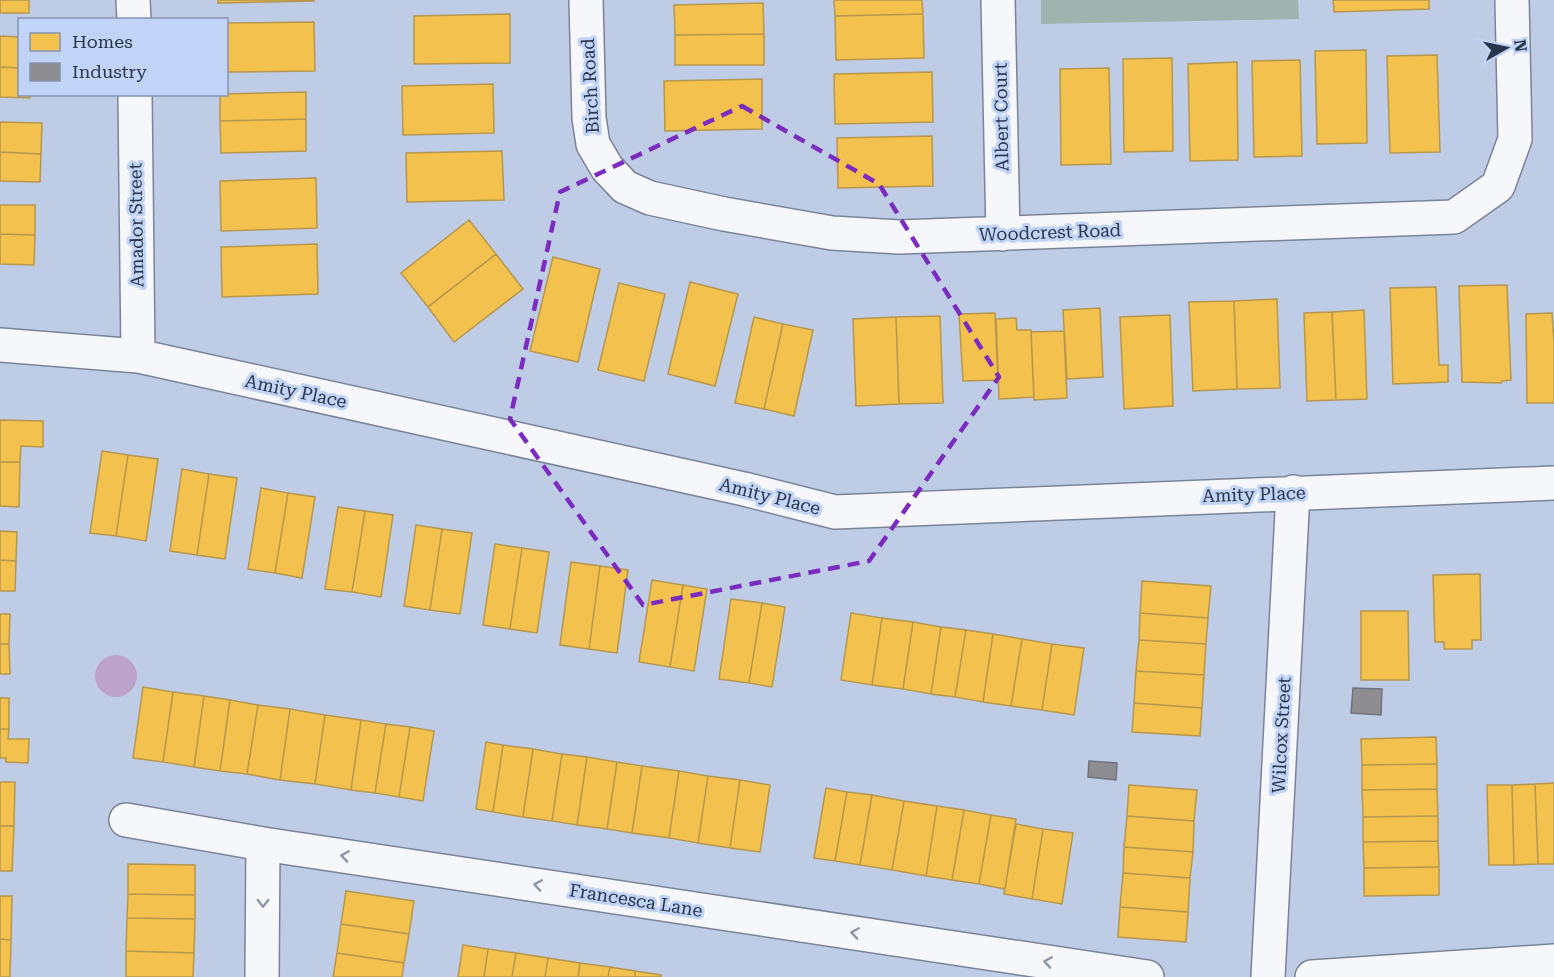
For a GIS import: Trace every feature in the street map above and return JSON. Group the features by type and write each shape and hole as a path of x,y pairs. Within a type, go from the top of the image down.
{"street":[{"path":"133,0 134,18"},
{"name":"Birch Road","path":"586,0 589,118 593,144 607,168"},
{"name":"Albert Court","path":"999,0 1003,234"},
{"name":"Woodcrest Road","path":"607,168 625,187 650,198 832,233 899,237 1454,217 1498,186 1515,139 1512,0"},
{"name":"Amador Street","path":"135,96 138,356"},
{"name":"Amity Place","path":"0,345 138,356 744,489 836,512 1554,483"},
{"name":"Wilcox Street","path":"1268,977 1293,492"},
{"name":"Francesca Lane","path":"126,820 263,844 1147,977"},
{"path":"262,977 263,844"},
{"path":"1312,977 1554,961"}],"highlighted area":[{"path":"742,106 879,184 999,377 869,561 643,605 510,419 560,192"}],"green space":[{"path":"1041,0 1298,0 1299,19 1041,24"}],"shaded area":[{"path":"116,655 131,661 137,676 131,691 116,697 101,691 95,676 101,661"}],"building: Homes":[{"path":"0,0 29,0 29,13 0,13"},
{"path":"218,0 314,0 314,1 218,3"},
{"path":"834,0 922,0 923,14 835,16"},
{"path":"1333,0 1429,0 1429,9 1334,12"},
{"path":"763,3 764,34 675,35 674,5"},
{"path":"510,14 510,63 414,64 414,16"},
{"path":"923,14 924,58 836,60 835,16"},
{"path":"314,22 315,71 228,72 228,23"},
{"path":"764,34 764,65 675,65 675,35"},
{"path":"0,36 18,37 18,68 0,67"},
{"path":"1366,50 1367,143 1317,144 1315,51"},
{"path":"1437,55 1440,152 1390,153 1387,56"},
{"path":"1172,58 1173,151 1124,152 1123,59"},
{"path":"1300,60 1302,156 1254,157 1252,61"},
{"path":"1237,62 1238,160 1190,161 1188,64"},
{"path":"0,67 18,68 18,96 30,96 30,98 0,97"},
{"path":"1109,68 1111,164 1061,165 1060,69"},
{"path":"932,72 933,122 835,124 834,74"},
{"path":"762,79 762,129 665,131 664,81"},
{"path":"493,84 494,133 403,135 402,86"},
{"path":"306,92 306,119 220,121 220,96 228,96 228,94"},
{"path":"306,119 306,151 221,153 220,121"},
{"path":"0,122 42,123 41,154 0,152"},
{"path":"932,136 933,186 838,188 837,138"},
{"path":"502,151 504,200 407,202 406,153"},
{"path":"0,152 41,154 40,182 0,181"},
{"path":"316,178 317,228 221,231 220,181"},
{"path":"0,205 35,205 35,235 0,234"},
{"path":"469,220 496,254 428,307 401,273"},
{"path":"0,234 35,235 34,265 0,264"},
{"path":"317,244 318,294 222,297 221,247"},
{"path":"496,254 523,289 454,342 428,307"},
{"path":"553,257 600,269 578,362 530,351"},
{"path":"690,282 738,294 715,386 668,374"},
{"path":"619,283 665,294 644,381 598,370"},
{"path":"1507,285 1511,380 1501,383 1462,382 1459,286"},
{"path":"1436,287 1439,365 1448,365 1448,382 1393,384 1390,288"},
{"path":"1277,299 1280,388 1237,389 1234,301"},
{"path":"1234,301 1237,389 1193,391 1189,302"},
{"path":"1100,308 1103,377 1067,379 1063,310"},
{"path":"1364,310 1367,399 1336,400 1332,312"},
{"path":"1332,312 1336,400 1307,401 1304,313"},
{"path":"995,313 998,380 963,381 959,314"},
{"path":"1552,313 1554,403 1527,403 1526,314"},
{"path":"1170,315 1173,406 1124,409 1120,317"},
{"path":"940,316 943,403 899,404 896,317"},
{"path":"754,317 783,324 764,409 735,403"},
{"path":"896,317 899,404 856,406 853,319"},
{"path":"1016,318 1017,330 1031,330 1034,397 999,399 996,319"},
{"path":"783,324 813,330 794,416 764,409"},
{"path":"1064,331 1067,398 1034,400 1031,332"},
{"path":"0,420 43,421 43,447 21,446 20,462 0,462"},
{"path":"102,451 128,455 116,536 90,533"},
{"path":"128,455 158,459 146,541 116,536"},
{"path":"0,462 20,462 19,507 0,506"},
{"path":"182,469 209,474 197,555 170,551"},
{"path":"209,474 237,478 225,559 197,555"},
{"path":"261,488 288,493 275,573 248,569"},
{"path":"288,493 315,497 302,578 275,573"},
{"path":"338,507 365,511 352,592 325,589"},
{"path":"365,511 393,515 381,597 352,592"},
{"path":"416,525 442,529 430,610 404,606"},
{"path":"442,529 472,533 460,614 430,610"},
{"path":"0,531 17,532 16,561 0,560"},
{"path":"495,544 522,548 510,629 483,625"},
{"path":"522,548 549,552 537,633 510,629"},
{"path":"0,560 16,561 15,591 0,591"},
{"path":"571,562 600,566 589,649 560,645"},
{"path":"600,566 628,570 617,653 589,649"},
{"path":"1480,574 1481,640 1472,640 1472,649 1444,649 1444,642 1435,642 1433,575"},
{"path":"652,580 683,585 670,667 639,662"},
{"path":"1142,581 1211,586 1208,618 1140,613"},
{"path":"683,585 707,589 694,671 670,667"},
{"path":"731,599 762,603 749,683 719,679"},
{"path":"762,603 785,607 772,687 749,683"},
{"path":"1361,611 1408,611 1409,680 1361,680"},
{"path":"851,613 882,618 872,685 841,680"},
{"path":"1140,613 1208,618 1206,644 1139,640"},
{"path":"0,614 10,614 9,644 0,644"},
{"path":"882,618 913,622 903,689 872,685"},
{"path":"913,622 941,627 931,694 903,689"},
{"path":"941,627 966,630 955,697 931,694"},
{"path":"966,630 993,634 983,702 955,697"},
{"path":"993,634 1022,639 1011,706 983,702"},
{"path":"1022,639 1052,644 1042,710 1011,706"},
{"path":"1139,640 1206,644 1204,675 1136,671"},
{"path":"0,644 9,644 10,674 0,674"},
{"path":"1052,644 1084,648 1074,715 1042,710"},
{"path":"1136,671 1204,675 1202,708 1134,703"},
{"path":"143,687 173,692 163,762 133,758"},
{"path":"173,692 204,696 194,767 163,762"},
{"path":"204,696 230,700 220,771 194,767"},
{"path":"0,698 9,698 9,729 0,729"},
{"path":"230,700 258,705 247,774 220,771"},
{"path":"1134,703 1202,708 1200,736 1132,732"},
{"path":"258,705 290,709 280,780 247,774"},
{"path":"290,709 325,715 315,784 280,780"},
{"path":"325,715 361,720 351,790 315,784"},
{"path":"361,720 386,724 375,793 351,790"},
{"path":"386,724 410,727 399,797 375,793"},
{"path":"410,727 434,731 423,801 399,797"},
{"path":"0,729 9,729 8,739 29,739 28,763 6,762 6,758 0,758"},
{"path":"1436,737 1437,764 1362,765 1361,739"},
{"path":"486,742 503,745 493,812 476,809"},
{"path":"503,745 533,749 523,817 493,812"},
{"path":"533,749 562,754 552,821 523,817"},
{"path":"562,754 587,757 577,825 552,821"},
{"path":"587,757 617,762 607,829 577,825"},
{"path":"617,762 642,766 632,833 607,829"},
{"path":"1437,764 1437,789 1362,790 1362,765"},
{"path":"642,766 679,771 669,838 632,833"},
{"path":"679,771 708,776 698,843 669,838"},
{"path":"708,776 740,780 730,848 698,843"},
{"path":"740,780 770,785 760,852 730,848"},
{"path":"0,782 15,782 14,826 0,826"},
{"path":"1554,783 1554,864 1538,864 1535,784"},
{"path":"1535,784 1538,864 1514,865 1512,785"},
{"path":"1129,785 1197,790 1194,821 1127,816"},
{"path":"1487,785 1512,785 1514,865 1489,865"},
{"path":"826,788 847,792 835,861 814,858"},
{"path":"1437,789 1438,816 1363,817 1362,790"},
{"path":"847,792 872,795 860,865 835,861"},
{"path":"872,795 904,801 892,870 860,865"},
{"path":"904,801 937,806 926,876 892,870"},
{"path":"937,806 964,810 952,880 926,876"},
{"path":"964,810 991,815 979,884 952,880"},
{"path":"991,815 1016,819 1005,889 979,884"},
{"path":"1127,816 1194,821 1193,852 1124,847"},
{"path":"1438,816 1438,841 1363,842 1363,817"},
{"path":"1016,824 1043,829 1032,899 1004,894"},
{"path":"0,826 14,826 12,871 0,871"},
{"path":"1043,829 1073,833 1062,904 1032,899"},
{"path":"1438,841 1439,867 1364,868 1363,842"},
{"path":"1124,847 1193,852 1190,878 1123,873"},
{"path":"128,864 195,865 195,895 128,894"},
{"path":"1439,867 1439,895 1364,896 1364,868"},
{"path":"1123,873 1190,878 1188,912 1120,907"},
{"path":"346,891 414,901 409,934 341,924"},
{"path":"128,894 195,895 195,919 127,918"},
{"path":"0,896 12,896 11,940 0,939"},
{"path":"1120,907 1188,912 1186,942 1118,937"},
{"path":"127,918 195,919 194,953 126,951"},
{"path":"341,924 409,934 404,963 337,953"},
{"path":"0,939 11,940 10,977 0,977"},
{"path":"463,945 488,949 484,977 458,977"},
{"path":"488,949 516,953 512,977 484,977"},
{"path":"126,951 194,953 193,977 126,977"},
{"path":"337,953 404,963 402,977 333,977"},
{"path":"516,953 548,958 545,977 512,977"},
{"path":"548,958 580,963 578,977 545,977"},
{"path":"580,963 610,967 608,977 578,977"},
{"path":"610,967 635,971 635,977 608,977"},
{"path":"635,971 661,975 661,977 635,977"}],"building: Industry":[{"path":"1353,688 1382,689 1381,715 1351,713"},
{"path":"1089,761 1117,763 1116,780 1088,777"}]}
